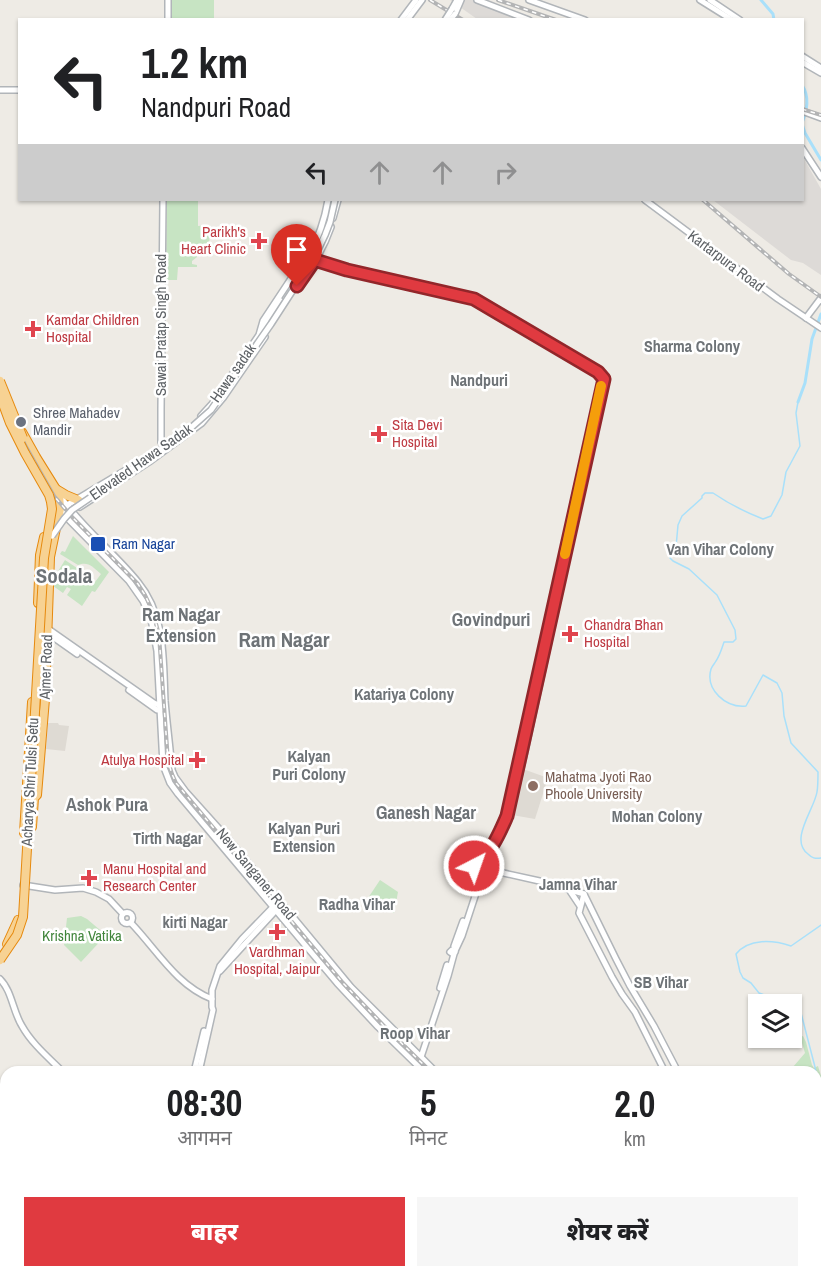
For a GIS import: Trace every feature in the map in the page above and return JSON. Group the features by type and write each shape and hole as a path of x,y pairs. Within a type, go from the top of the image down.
{"highway":[{"name":"Acharya Shri Tulsi Setu","path":"0,379 22,436 54,494 56,508 47,563 34,797"},
{"name":"Ajmer Road","path":"0,379 23,434 57,491 63,511 50,557 45,699 37,795 34,797 25,885 20,916 0,958"},
{"name":"Acharya Shri Tulsi Setu","path":"0,396 10,423 49,495 52,509 44,558 22,917 17,935 0,958"},
{"name":"Ajmer Road","path":"0,404 24,454 48,495 49,502 40,555 26,785 26,916 21,932 0,966"},
{"path":"57,491 78,500"}],"street":[{"path":"168,0 168,18"},
{"path":"402,18 416,0"},
{"path":"408,18 422,0"},
{"path":"446,18 459,0"},
{"path":"451,18 459,0"},
{"path":"477,0 525,18"},
{"path":"531,0 580,18"},
{"path":"700,0 729,18"},
{"path":"710,0 737,18"},
{"path":"804,57 821,68"},
{"path":"804,63 821,73"},
{"path":"0,90 18,90"},
{"path":"804,112 821,118"},
{"path":"804,151 821,177"},
{"name":"Sawai Pratap Singh Road","path":"163,201 161,442 165,448"},
{"path":"331,201 325,226 311,258 347,270 474,299 598,372 604,379 604,388 509,819 490,858"},
{"path":"259,335 308,259 331,201"},
{"name":"Hawa sadak","path":"72,512 202,423 223,399 311,258 321,222 331,201"},
{"name":"Hawa sadak","path":"48,515 63,511 165,448 205,411 259,335 263,321 328,236 331,201"},
{"name":"Elevated Hawa Sadak","path":"52,536 72,510 185,433 211,410 315,256 325,235 331,201"},
{"name":"Kartarpura Road","path":"646,201 714,253 821,328"},
{"path":"807,319 821,298"},
{"path":"419,1056 453,952 462,936 481,879 481,872 474,866 474,861 489,851 507,816 604,379"},
{"name":"New Sanganer Road","path":"63,511 72,512 138,581 155,610 161,630 163,765 166,776 175,790 274,909 355,1003 418,1066"},
{"name":"New Sanganer Road","path":"63,511 129,580 143,601 151,619 172,770 181,786 351,987 430,1066"},
{"path":"37,629 47,631 162,708"},
{"path":"175,790 181,786"},
{"path":"484,854 493,863 490,870"},
{"path":"481,872 490,870 568,888 584,894 633,992 644,1007 674,1066"},
{"path":"25,885 55,890 83,888 109,899 123,914 121,919 124,923 133,925 183,982 212,999"},
{"path":"568,888 580,906"},
{"path":"584,894 579,913 622,994 635,1012 662,1066"},
{"path":"199,1066 213,1011 213,990 218,972 281,903"},
{"path":"597,949 608,943"},
{"path":"605,963 616,959"},
{"path":"0,979 22,1027 57,1066"},
{"path":"622,994 633,992"},
{"path":"635,1012 644,1007"},
{"path":"645,1034 656,1029"},
{"path":"656,1055 671,1060"}],"shaded area":[{"path":"450,0 472,0 522,18 476,18"},
{"path":"804,159 821,189 821,275 803,263 791,260 714,201 804,201"},
{"path":"48,723 69,726 65,751 46,749"},
{"name":"Mahatma Jyoti Rao Phoole University","path":"523,769 548,778 535,819 512,815"}],"green space":[{"path":"172,0 214,0 214,18 171,18"},
{"path":"167,201 198,201 198,226 210,225 209,250 199,249 195,254 197,257 192,264 197,267 178,267 177,280 166,280"},
{"path":"73,536 109,572 82,606 67,595 71,589 67,587 63,593 49,583 50,569 57,573 65,560 77,568 75,575 92,586 101,574 90,565 78,565 60,554 62,551 65,552"},
{"path":"380,880 398,892 394,913 368,898"},
{"name":"Krishna Vatika","path":"81,916 106,935 81,962 64,945 67,918"},
{"path":"803,1036 813,1066 794,1066 805,1053 802,1043"}],"waterway":[{"path":"761,0 774,18"},
{"path":"804,90 807,104 804,116"},
{"path":"804,130 821,160"},
{"path":"798,402 805,383 812,339 821,314"},
{"path":"798,402 796,413 800,446 786,472 782,495 771,516 763,519 737,508 713,493 705,493 682,516 678,525 676,547 670,558 689,569 717,595 735,630 736,639 733,642 724,642 711,669 711,684 719,696 731,704 746,706 763,675 777,683 782,693 784,716 791,743 818,772 817,792 804,824 801,841 809,855 821,858"},
{"path":"815,1066 801,1013 793,1003 759,993 751,983 743,978 736,954 754,943 777,942 791,946 821,925"}],"railway":[{"path":"430,0 460,18"},
{"path":"498,0 550,18"},
{"path":"804,110 821,115"},
{"path":"704,201 789,274 821,297"},
{"path":"0,386 25,445 54,496 138,584 153,612 159,635 168,761 176,783 343,983 425,1066"}],"slow traffic":[{"path":"565,554 601,386"}],"place":[{"name":"Parikh's Heart Clinic","path":"259,241"},
{"name":"Kamdar Children Hospital","path":"33,329"},
{"name":"Shree Mahadev Mandir","path":"21,422"},
{"name":"Sita Devi Hospital","path":"379,434"},
{"name":"Ram Nagar","path":"98,544"},
{"name":"Chandra Bhan Hospital","path":"570,634"},
{"name":"Atulya Hospital","path":"197,760"},
{"name":"Mahatma Jyoti Rao Phoole University","path":"533,786"},
{"name":"Manu Hospital and Research Center","path":"89,878"},
{"name":"Vardhman Hospital, Jaipur","path":"277,932"}],"district":[{"name":"Sharma Colony","path":"692,346"},
{"name":"Nandpuri","path":"479,380"},
{"name":"Van Vihar Colony","path":"720,549"},
{"name":"Sodala","path":"64,576"},
{"name":"Govindpuri","path":"491,620"},
{"name":"Ram Nagar Extension","path":"181,625"},
{"name":"Ram Nagar","path":"284,640"},
{"name":"Katariya Colony","path":"404,694"},
{"name":"Kalyan Puri Colony","path":"309,765"},
{"name":"Ashok Pura","path":"107,805"},
{"name":"Ganesh Nagar","path":"426,813"},
{"name":"Mohan Colony","path":"657,816"},
{"name":"Kalyan Puri Extension","path":"304,837"},
{"name":"Tirth Nagar","path":"168,838"},
{"name":"Jamna Vihar","path":"578,884"},
{"name":"Radha Vihar","path":"357,904"},
{"name":"kirti Nagar","path":"195,922"},
{"name":"SB Vihar","path":"661,982"},
{"name":"Roop Vihar","path":"415,1033"}],"route":[{"path":"297,286 315,260 347,270 474,299 598,372 604,379 507,816 489,851 477,857 474,866"}]}
